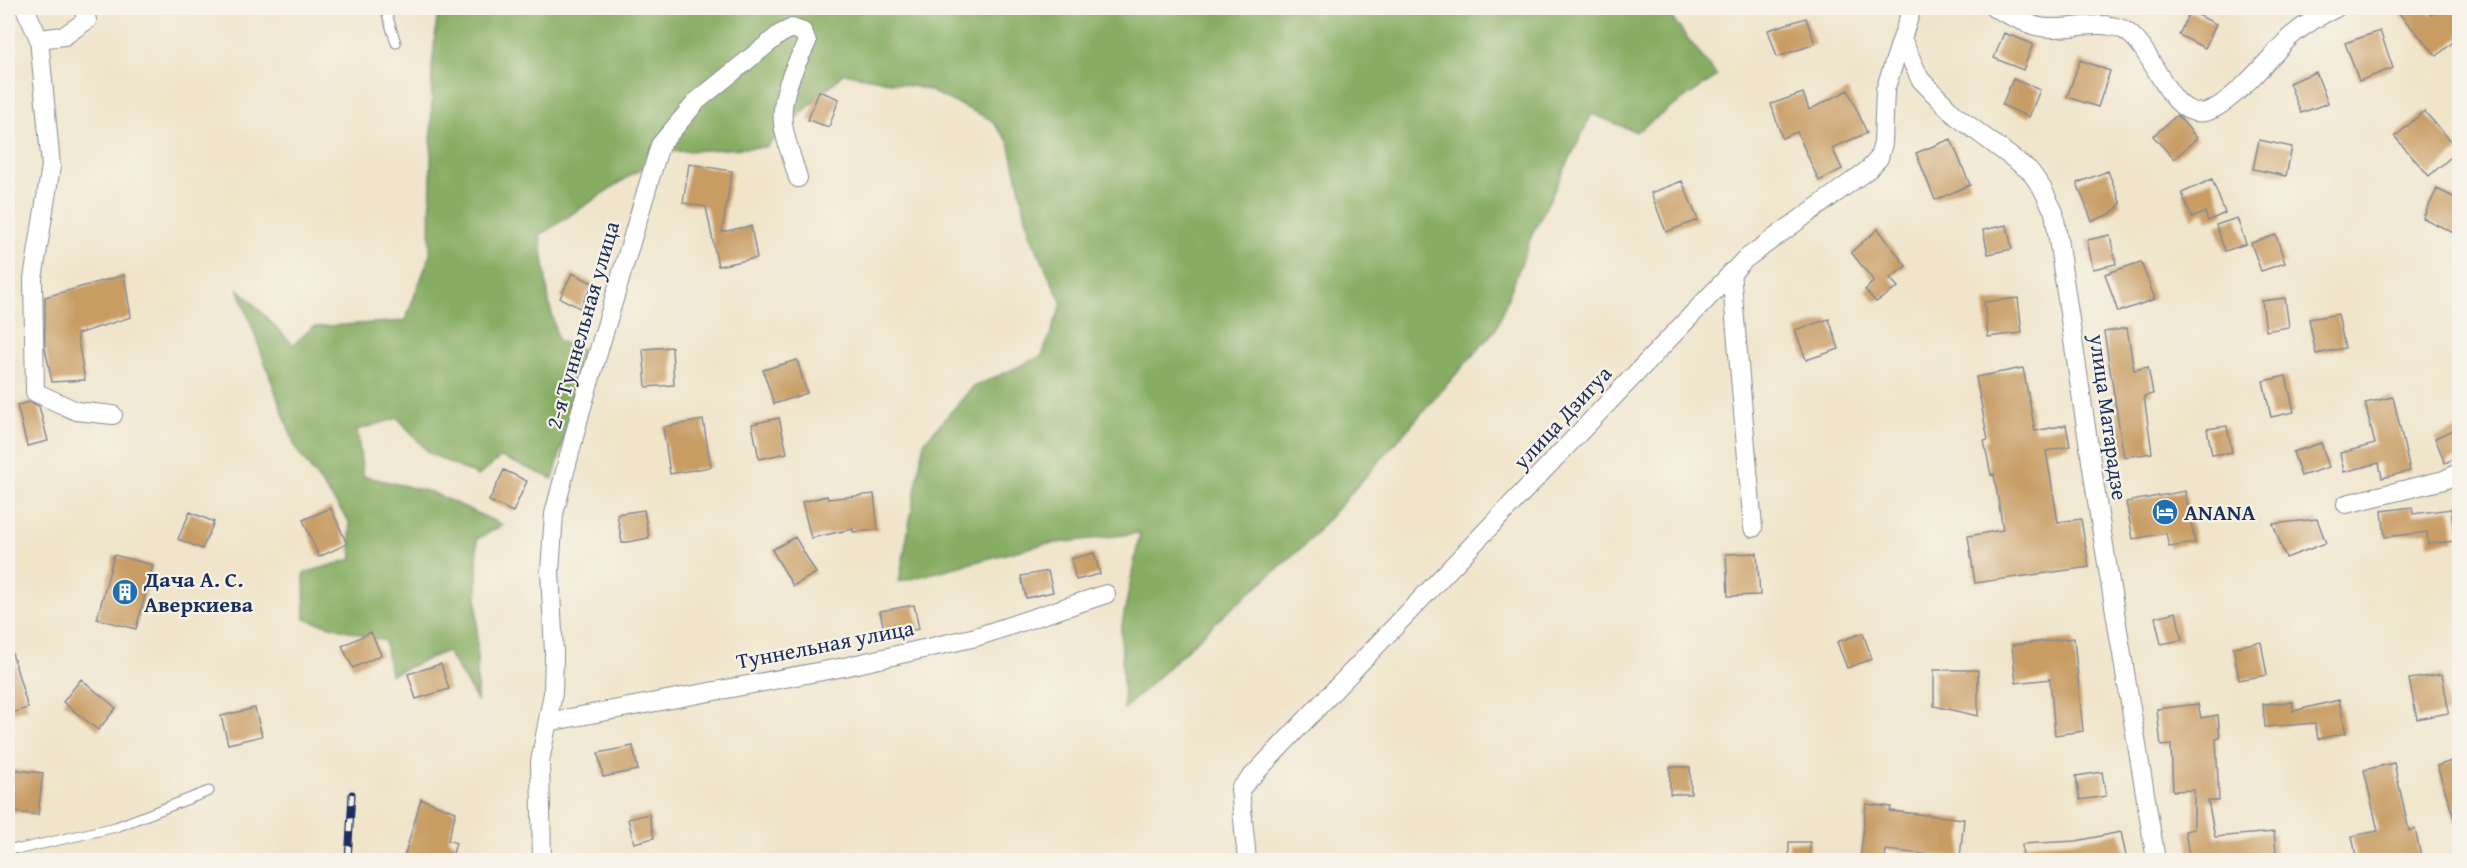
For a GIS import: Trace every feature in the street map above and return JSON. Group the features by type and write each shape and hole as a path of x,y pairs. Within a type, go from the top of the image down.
{"street":[{"path":"25,8 39,39 51,166 33,279 35,392 76,411 113,415"},
{"path":"39,39 64,36 87,20 83,8"},
{"name":"улица Дзигуа","path":"1247,861 1240,789 1731,272 1744,260 1869,169 1879,159 1883,143 1885,90 1912,8"},
{"path":"1994,8 2039,27 2063,28 2091,25 2121,29 2139,41 2172,96 2187,109 2204,112 2223,104 2292,36 2320,15 2336,8"},
{"name":"2-я Туннельная улица","path":"542,861 540,762 553,693 554,653 550,571 554,514 581,410 660,145 697,100 780,34 792,28 803,32 807,42 784,96 783,122 798,178"},
{"name":"улица Матарадзе","path":"1902,39 1920,79 1955,115 2030,171 2054,212 2099,515 2156,861"},
{"path":"1731,272 1753,528"},
{"path":"2346,504 2444,480 2460,472"},
{"name":"Туннельная улица","path":"548,722 833,669 965,639 1106,594"}],"lane":[{"path":"385,8 396,43"},
{"path":"8,848 20,849 116,827 209,791"}],"green space":[{"path":"438,8 1671,8 1667,12 1717,76 1636,132 1592,114 1532,235 1496,329 1305,545 1217,621 1124,709 1121,630 1140,533 1040,545 899,582 924,442 973,387 1042,356 1062,304 1030,234 1009,142 990,119 926,89 844,73 766,147 666,152 540,235 549,302 558,341 588,351 553,479 501,457 478,476 429,453 398,418 357,430 363,476 431,492 503,525 477,539 477,700 447,651 390,675 385,641 305,619 304,573 352,559 349,521 296,449 238,288 293,345 313,327 405,321 430,255 432,69"}],"building":[{"path":"2394,8 2425,8 2431,15 2441,8 2454,8 2460,14 2460,36 2437,56"},
{"path":"2190,11 2216,24 2205,48 2179,35"},
{"path":"1806,18 1815,44 1777,57 1768,30"},
{"path":"2380,31 2393,68 2359,81 2345,43"},
{"path":"2004,33 2033,44 2023,70 1994,58"},
{"path":"2080,60 2110,71 2098,107 2067,97"},
{"path":"2316,72 2328,103 2301,113 2289,83"},
{"path":"2013,79 2040,90 2029,117 2002,105"},
{"path":"1848,90 1867,133 1832,148 1842,169 1819,181 1797,132 1782,138 1771,104 1803,93 1809,110"},
{"path":"819,91 839,99 829,127 808,120"},
{"path":"2424,111 2459,150 2429,176 2395,137"},
{"path":"2177,115 2197,138 2174,159 2153,136"},
{"path":"1951,139 1970,185 1935,200 1916,153"},
{"path":"2259,140 2292,147 2286,176 2253,169"},
{"path":"689,164 732,171 722,232 751,226 757,258 718,266 706,207 683,203"},
{"path":"2108,171 2121,204 2110,214 2092,221 2077,183"},
{"path":"2212,179 2225,213 2208,221 2205,212 2192,218 2182,193"},
{"path":"1682,181 1698,220 1666,232 1651,193"},
{"path":"2437,189 2460,200 2460,236 2423,218"},
{"path":"2237,218 2246,244 2225,251 2216,225"},
{"path":"2007,225 2012,249 1988,254 1983,230"},
{"path":"1878,229 1906,266 1890,278 1898,287 1876,302 1865,290 1874,281 1851,252"},
{"path":"2110,235 2116,264 2093,269 2087,240"},
{"path":"2276,235 2285,263 2261,271 2251,243"},
{"path":"2141,262 2155,299 2118,312 2105,274"},
{"path":"572,273 593,283 580,308 560,298"},
{"path":"124,275 131,317 77,334 85,380 52,382 45,348 45,297"},
{"path":"2018,298 2022,333 1988,337 1984,302"},
{"path":"2285,298 2289,327 2266,331 2262,301"},
{"path":"2338,314 2345,348 2316,354 2309,319"},
{"path":"1829,319 1839,349 1806,360 1795,330"},
{"path":"2127,328 2134,370 2148,367 2153,394 2144,396 2152,453 2124,457 2104,332"},
{"path":"672,347 674,385 646,387 643,349"},
{"path":"797,360 807,393 774,404 763,370"},
{"path":"2023,368 2035,431 2066,425 2070,446 2046,451 2058,522 2081,519 2089,567 1975,583 1968,536 2003,530 1994,474 1991,475 1984,441 1988,440 1976,377"},
{"path":"2286,376 2294,412 2271,417 2263,381"},
{"path":"2393,397 2410,471 2382,478 2379,463 2344,472 2340,453 2375,444 2365,403"},
{"path":"30,402 39,406 48,441 27,446 17,405"},
{"path":"779,418 787,453 759,459 752,424"},
{"path":"703,420 711,467 670,474 663,427"},
{"path":"2227,426 2232,452 2212,455 2207,429"},
{"path":"2460,427 2460,456 2445,463 2435,438"},
{"path":"2321,443 2329,467 2301,476 2293,452"},
{"path":"504,470 527,481 513,512 489,501"},
{"path":"2185,491 2195,543 2169,547 2166,533 2133,539 2126,502"},
{"path":"874,494 878,530 853,532 853,529 811,538 802,502 827,496 828,499"},
{"path":"2412,507 2413,514 2451,509 2455,541 2428,544 2427,532 2385,537 2382,511"},
{"path":"331,508 347,544 319,557 303,520"},
{"path":"644,510 649,538 622,543 617,514"},
{"path":"190,512 214,522 202,549 178,539"},
{"path":"2317,519 2326,543 2286,558 2273,524"},
{"path":"795,537 816,573 793,586 772,550"},
{"path":"1094,553 1100,574 1076,580 1071,559"},
{"path":"1757,553 1760,595 1728,596 1726,554"},
{"name":"Дача А. С. Аверкиева","path":"114,555 153,565 136,629 97,619"},
{"path":"1048,571 1053,592 1026,598 1021,576"},
{"path":"914,605 919,629 885,635 880,611"},
{"path":"2176,612 2182,640 2161,644 2155,617"},
{"path":"371,632 381,655 353,668 342,646"},
{"path":"1863,633 1872,659 1847,668 1837,642"},
{"path":"2074,638 2083,731 2055,735 2050,679 2016,683 2012,645"},
{"path":"2261,642 2267,675 2239,680 2233,647"},
{"path":"12,653 28,708 8,714 8,654"},
{"path":"441,664 449,689 416,699 408,674"},
{"path":"1934,670 1978,670 1978,716 1934,706"},
{"path":"2442,674 2449,713 2417,719 2409,679"},
{"path":"81,679 116,708 98,730 63,702"},
{"path":"2339,700 2346,733 2318,739 2315,723 2265,727 2263,704 2293,702 2293,711"},
{"path":"2198,704 2201,718 2218,715 2220,738 2216,739 2219,801 2208,801 2215,837 2274,832 2277,861 2190,861 2185,831 2194,829 2194,790 2173,791 2171,745 2161,746 2157,709"},
{"path":"255,708 262,736 228,744 221,716"},
{"path":"633,746 638,770 603,777 598,753"},
{"path":"2460,758 2460,823 2456,824 2437,766"},
{"path":"2394,763 2409,831 2415,829 2422,861 2393,861 2392,857 2375,861 2357,861 2352,836 2378,831 2364,770"},
{"path":"1670,767 1690,767 1691,794 1670,794"},
{"path":"9,769 43,773 38,815 8,811"},
{"path":"2102,772 2106,796 2080,800 2076,776"},
{"path":"421,799 456,812 448,840 456,843 451,861 403,861"},
{"path":"1866,804 1891,807 1890,811 1964,819 1960,858 1886,850 1885,861 1860,861"},
{"path":"649,814 654,838 634,843 628,819"},
{"path":"2121,832 2127,861 2023,861 2022,844 2076,841"},
{"path":"1789,842 1810,842 1810,861 1789,861"}],"railway":[{"path":"348,860 352,794"}],"place":[{"name":"ANANA","path":"2165,512"},
{"name":"Дача А. С. Аверкиева","path":"125,592"}]}
